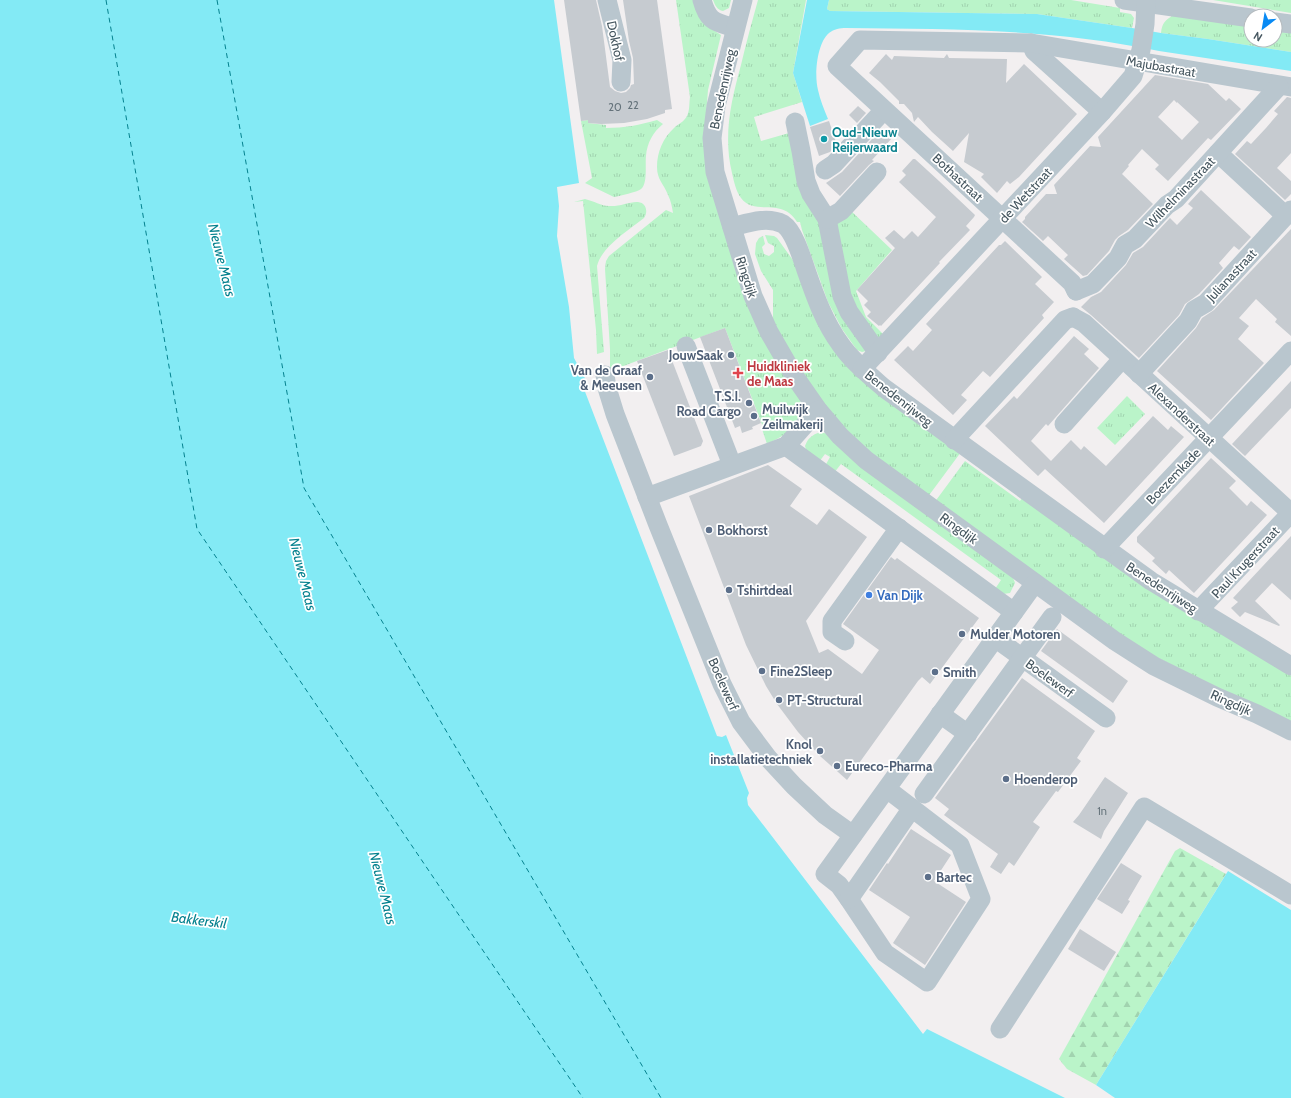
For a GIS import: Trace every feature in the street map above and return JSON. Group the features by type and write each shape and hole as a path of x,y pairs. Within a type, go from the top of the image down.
{"street":[{"name":"Dokhof","path":"607,0 622,60 621,82"},
{"path":"702,0 706,13 711,18 717,22 735,28"},
{"name":"Benedenrijweg","path":"743,0 716,106 712,138 715,172 732,227 766,220 782,224 791,231 816,299 829,326 841,346 862,369 884,388 1104,549 1198,611 1291,666"},
{"path":"1124,0 1243,17"},
{"name":"de Wetstraat","path":"862,369 1102,112 1133,76 1139,56 1145,24 1146,2"},
{"name":"Majubastraat","path":"837,66 860,40 1031,43 1139,56 1285,86"},
{"path":"1031,43 1034,52 1102,112"},
{"name":"Bothastraat","path":"837,66 1003,218 1072,283 1076,291"},
{"name":"Wilhelminastraat","path":"1076,291 1093,284 1118,258 1125,245 1135,239 1167,205 1176,199 1218,153 1285,86"},
{"path":"825,170 834,164 884,110"},
{"path":"795,122 802,151 806,181 811,194 827,219 842,296 849,312 878,353"},
{"path":"1218,153 1288,213"},
{"path":"827,219 841,211 877,172"},
{"name":"Julianastraat","path":"1139,374 1188,321 1194,310 1206,303 1288,213"},
{"name":"Ringdijk","path":"732,227 753,296 769,332 795,377 818,410 840,436 866,460 1115,641 1154,666 1290,730"},
{"path":"954,440 1065,320 1073,317 1076,291"},
{"name":"Alexanderstraat","path":"1073,317 1084,323 1291,513"},
{"path":"686,346 732,465"},
{"name":"Boezemkade","path":"1104,549 1291,351"},
{"path":"1064,424 1122,359"},
{"name":"Boelewerf","path":"605,375 607,388 615,414 647,496 722,684 741,722 768,758 794,786 825,815 853,836"},
{"path":"647,496 786,446 818,410"},
{"path":"786,446 1014,612"},
{"name":"Paul Krugerstraat","path":"1198,611 1291,513"},
{"path":"846,641 832,632 832,621 899,528"},
{"path":"887,789 918,801 960,845 981,899 927,982 885,953 839,885 826,874 940,714 1035,583"},
{"path":"849,899 918,801 1052,617"},
{"name":"Boelewerf","path":"995,638 1106,718"},
{"path":"940,714 968,734"},
{"path":"1000,1029 1144,807 1291,895"}],"green space":[{"path":"676,0 697,0 712,29 721,35 708,90 704,141 800,396 800,413 793,426 788,432 767,444 762,429 763,427 725,328 610,371 605,269 606,261 609,256 666,210 673,213 669,197 659,179 657,167 661,146 670,132 686,118 689,109 690,97"},
{"path":"713,0 731,0 729,8 723,11 715,5"},
{"path":"758,0 806,0 793,73 802,102 754,117 761,141 789,133 866,351 862,352 857,350 842,329 828,302 800,222 797,222 791,214 784,210 754,206 747,203 741,198 735,186 729,159 729,119 734,92"},
{"path":"829,0 1071,0 1120,8 1120,12 1131,14 1134,18 1132,28 1037,14 830,11 827,9"},
{"path":"1213,0 1291,0 1291,13 1283,12 1283,8 1261,8"},
{"path":"1174,15 1243,26 1243,44 1161,33 1164,22"},
{"path":"1283,32 1291,33 1291,52 1265,48 1283,48"},
{"path":"588,120 588,123 606,125 606,128 632,126 657,120 663,124 653,134 649,142 646,156 645,183 641,189 632,193 614,197 585,183 592,178 581,121"},
{"path":"585,199 609,206 638,202 643,204 646,208 644,218 610,245 604,252 597,266 604,352 597,354 583,201 574,202"},
{"path":"849,209 892,250 856,291 866,317 883,334 874,343 847,299 834,228"},
{"path":"765,235 774,236 777,238 795,263 818,321 961,452 927,498 890,472 823,407 773,325 773,290 761,271 755,254 756,243 759,238 763,236 765,244 762,247 764,254 769,256 774,252 774,246 768,243"},
{"path":"1127,396 1145,414 1115,445 1097,428"},
{"path":"820,432 828,434 1012,575 1015,583 1010,593 1003,594 995,589 1001,580 841,464 834,473 825,466 830,457 825,454 819,462 807,453 805,446 807,441"},
{"path":"965,461 1020,501 1023,496 1291,672 1291,724 1138,648 934,503"},
{"path":"1180,848 1226,874 1096,1085 1067,1069 1059,1059 1175,851"}],"water":[{"path":"0,0 554,0 579,183 557,187 559,206 557,236 569,307 574,358 587,382 584,389 717,736 722,737 726,735 749,793 747,798 748,805 923,1034 927,1029 1065,1098 0,1098"},
{"path":"807,0 829,0 827,9 830,11 1037,14 1243,44 1243,48 1265,48 1291,52 1291,71 1081,38 1042,34 964,30 842,28 829,33 819,51 816,76 817,84 828,119 810,126 793,73"},
{"path":"1228,871 1291,910 1291,1098 1115,1098 1096,1085"}],"building":[{"path":"564,0 596,0 602,26 610,87 621,93 626,92 631,85 634,84 633,58 623,0 657,0 672,109 665,110 665,113 647,119 624,123 601,124 588,123 588,120 581,121"},
{"path":"886,54 892,60 894,56 944,58 947,54 949,58 1007,59 1006,83 1024,64 1077,114 1019,177 1010,184 1007,181 997,193 981,177 984,174 964,162 969,133 953,151 918,117 914,122 912,113 904,104 899,104 899,101 869,73"},
{"path":"1155,75 1208,84 1226,101 1229,98 1241,109 1211,140 1208,138 1168,181 1155,169 1159,165 1142,149 1122,174 1153,204 1128,230 1115,240 1109,251 1087,275 1083,276 1064,259 1068,255 1048,236 1043,241 1022,222 1046,194 1057,194 1054,185 1090,146 1101,147 1098,137","holes":["1174,100 1199,122 1182,140 1158,117"]},
{"path":"1287,97 1291,98 1291,153 1277,168 1291,181 1291,194 1285,200 1235,154 1247,141 1251,144 1266,128 1278,114 1274,111"},
{"path":"858,106 866,113 857,123 849,115"},
{"name":"Oud-Nieuw Reijerwaard","path":"829,121 837,145 830,152 819,156 810,127"},
{"path":"882,128 892,138 872,160 874,161 840,196 826,183 842,172"},
{"path":"913,159 915,159 975,215 966,226 970,230 881,326 879,326 867,316 871,312 864,305 868,301 857,290 895,248 885,238 894,230 904,239 912,231 918,237 936,217 899,182 906,175 902,171"},
{"path":"1201,190 1251,237 1239,250 1234,246 1219,263 1223,268 1199,294 1185,304 1179,315 1139,358 1081,307 1091,297 1101,292 1126,265 1133,253 1143,247 1170,218 1177,225 1193,208 1188,204"},
{"path":"1291,229 1291,336 1275,322 1277,319 1256,299 1239,318 1249,326 1238,339 1264,363 1211,420 1157,371 1196,328 1202,318 1214,310"},
{"path":"1005,241 1042,277 1035,284 1054,302 1042,315 1044,318 990,377 983,371 961,395 967,400 953,415 894,360 908,346 913,351 932,330 926,324 999,245"},
{"path":"725,328 761,423 752,427 753,429 742,433 740,426 735,428 700,337"},
{"path":"1074,336 1089,349 1084,354 1099,368 1048,426 1046,424 1031,441 1051,461 1071,440 1081,450 1084,446 1106,466 1153,416 1168,430 1171,426 1184,437 1104,523 1045,469 1038,476 985,426 1014,396 1017,399"},
{"path":"668,350 703,441 701,446 674,456 637,361"},
{"path":"1291,381 1291,408 1245,456 1232,444"},
{"path":"1211,458 1236,481 1229,488 1247,506 1251,501 1267,515 1194,593 1169,570 1166,574 1152,561 1155,558 1137,542 1137,537"},
{"path":"768,465 802,489 790,506 817,525 829,509 867,537 806,621 819,653 828,649 862,674 879,650 843,624 891,557 895,560 897,558 979,618 930,684 922,677 918,681 847,780 820,756 798,732 777,704 766,686 746,645 689,496"},
{"path":"1291,536 1291,600 1272,583 1255,601 1280,625 1279,626 1245,612 1240,617 1231,608 1238,602 1233,598"},
{"path":"1057,629 1128,681 1113,703 1041,651"},
{"name":"Hoenderop","path":"1022,678 1095,731 1077,758 1081,761 1033,822 1040,827 1014,866 1009,862 1001,874 990,867 998,854 944,815 949,809 935,798"},
{"path":"1105,777 1128,793 1104,831 1101,839 1073,822"},
{"path":"911,829 951,855 934,881 966,902 925,965 893,943 910,917 869,890"},
{"path":"1121,863 1142,876 1128,900 1130,901 1122,914 1097,899"},
{"path":"1080,929 1116,952 1104,971 1068,949"}],"ferry route":[{"path":"106,0 197,529 583,1098"},
{"path":"217,0 304,488 661,1098"}],"place":[{"name":"Oud-Nieuw Reijerwaard","path":"824,139"},
{"name":"JouwSaak","path":"731,355"},
{"name":"Huidkliniek de Maas","path":"738,373"},
{"name":"Van de Graaf & Meeusen","path":"650,377"},
{"name":"T.S.I. Road Cargo","path":"749,403"},
{"name":"Muilwijk Zeilmakerij","path":"754,416"},
{"name":"Bokhorst","path":"709,530"},
{"name":"Tshirtdeal","path":"729,590"},
{"name":"Van Dijk","path":"869,595"},
{"name":"Mulder Motoren","path":"962,634"},
{"name":"Fine2Sleep","path":"762,671"},
{"name":"Smith","path":"935,672"},
{"name":"PT-Structural","path":"779,700"},
{"name":"Knol installatietechniek","path":"820,751"},
{"name":"Eureco-Pharma","path":"837,766"},
{"name":"Hoenderop","path":"1006,779"},
{"name":"Bartec","path":"928,877"}],"water label":[{"name":"Nieuwe Maas","path":"222,260"},
{"name":"Nieuwe Maas","path":"303,574"},
{"name":"Nieuwe Maas","path":"383,888"},
{"name":"Bakkerskil","path":"199,920"}]}
